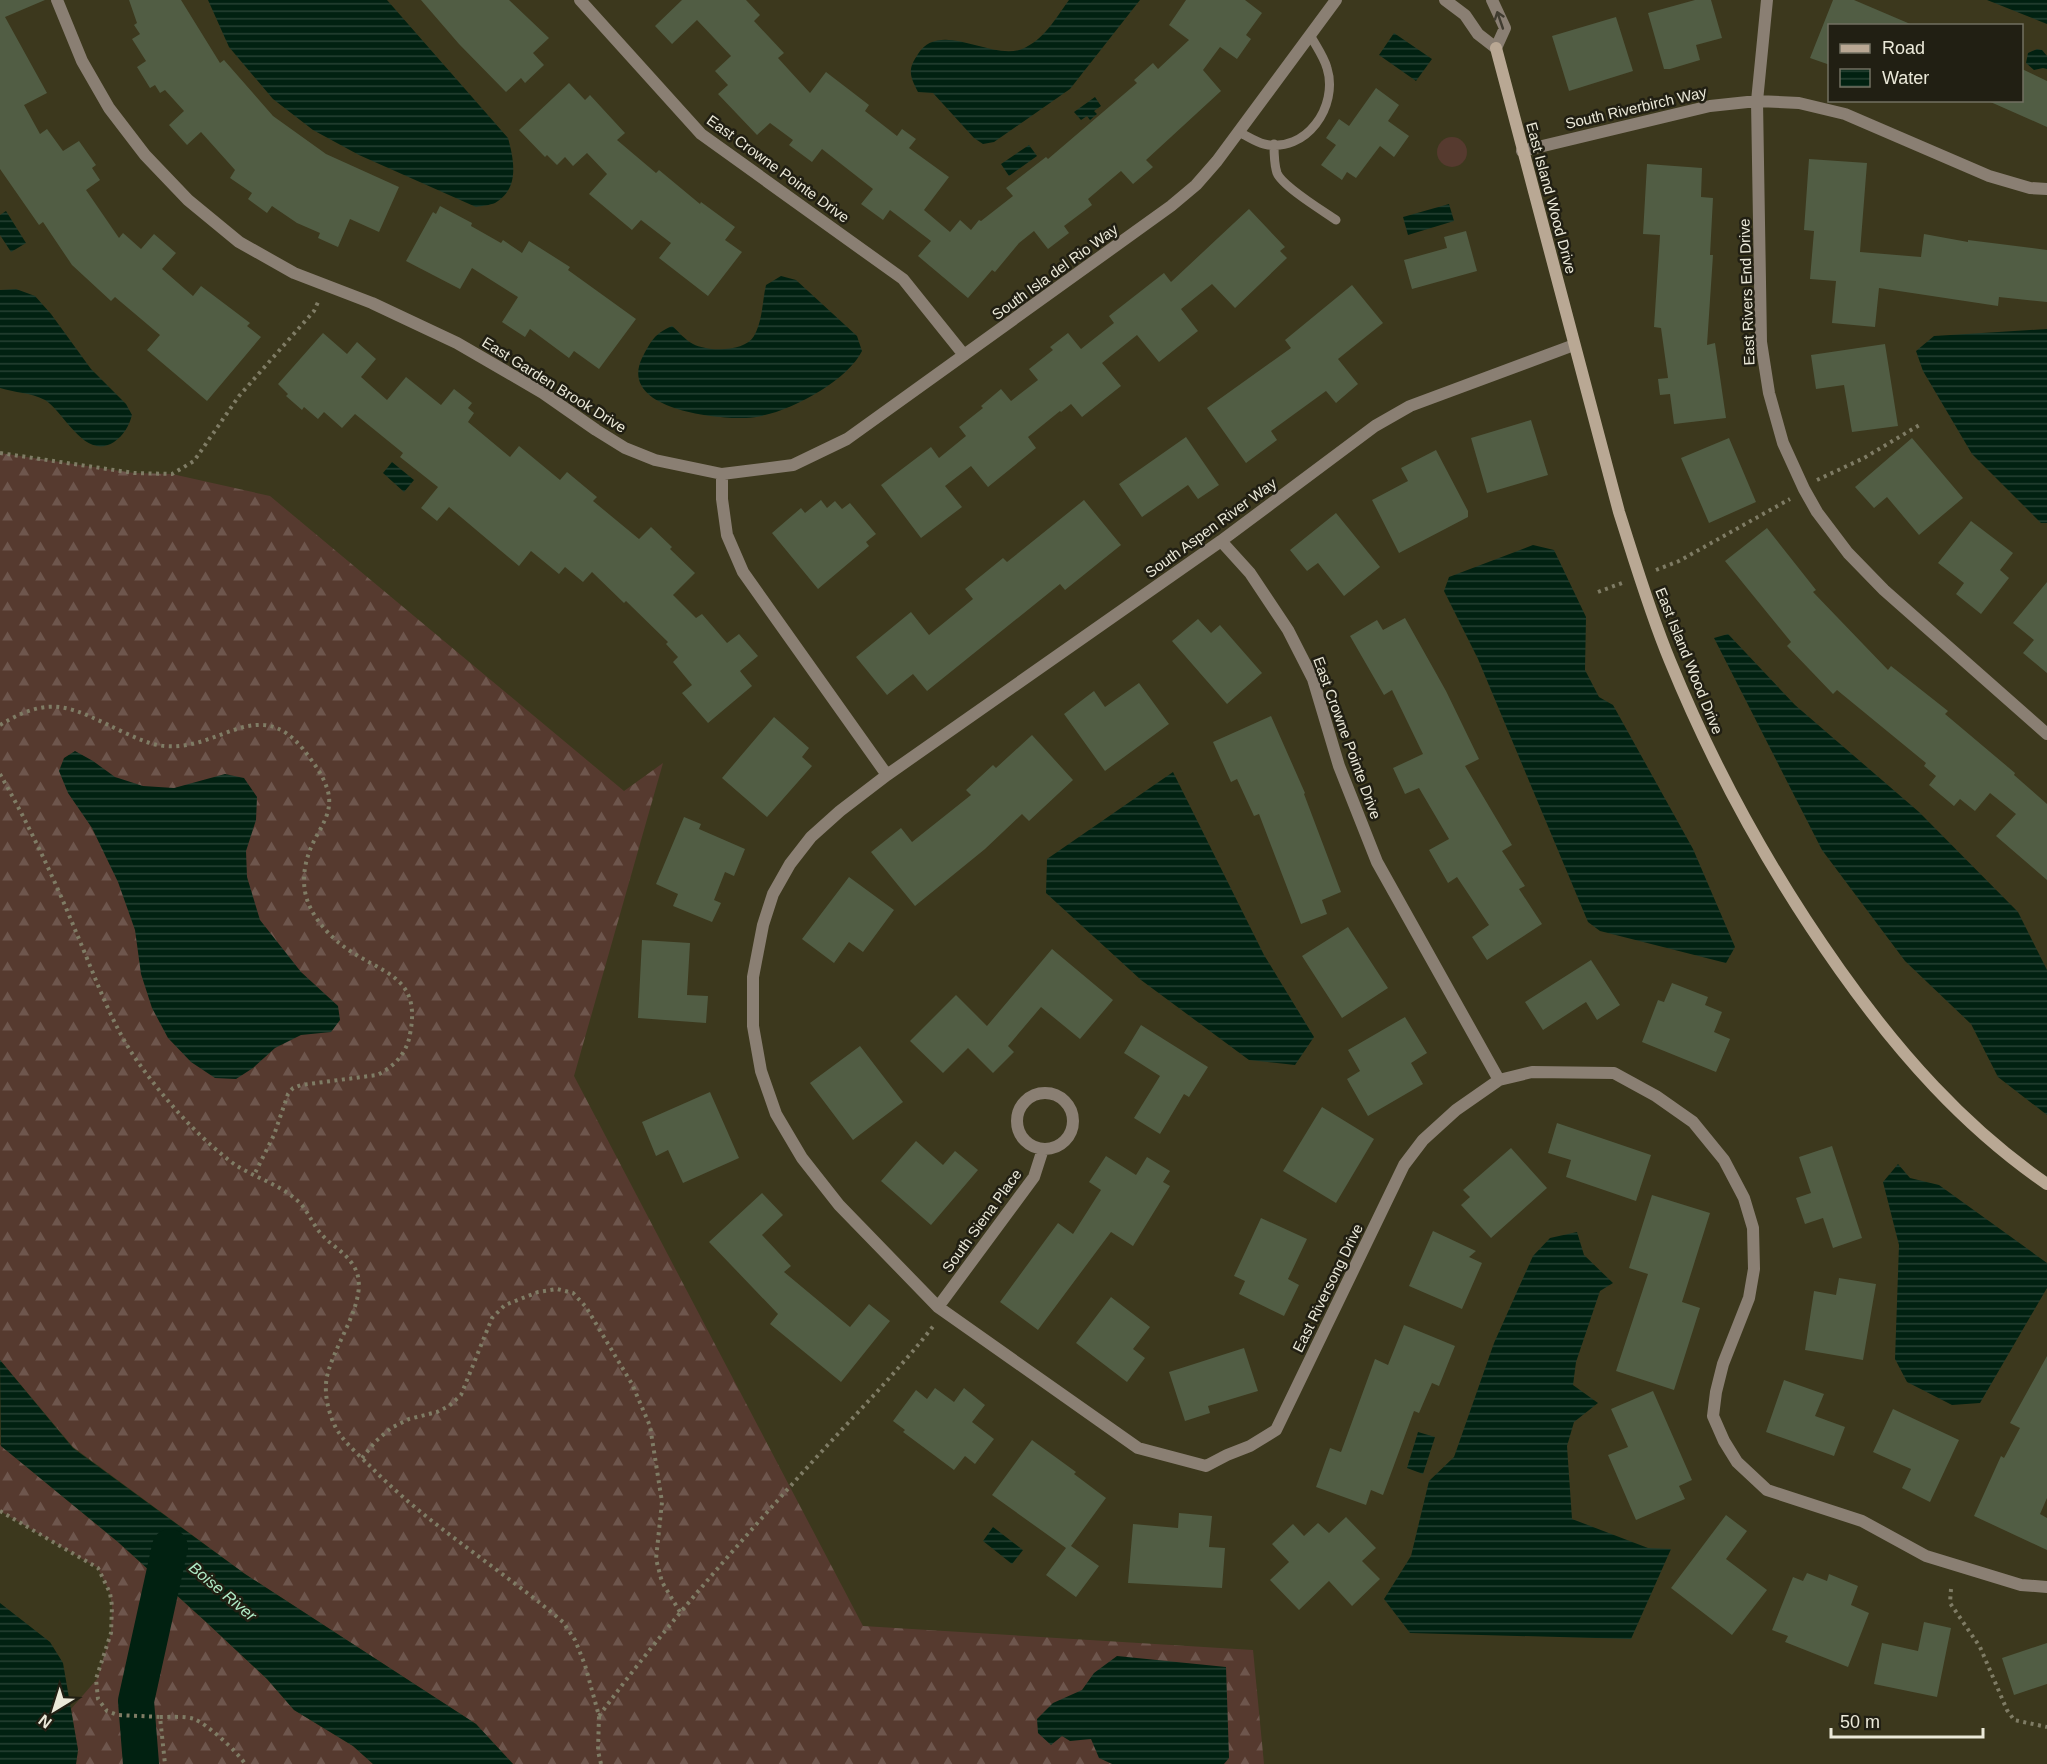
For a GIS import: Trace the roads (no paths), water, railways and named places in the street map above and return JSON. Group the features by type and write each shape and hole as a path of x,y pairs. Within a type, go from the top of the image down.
{"street":[{"name":"East Garden Brook Drive","path":"57,0 88,70 109,108 145,155 188,200 239,242 294,273 372,303 458,343 543,393 625,448 655,460 722,474"},
{"name":"East Crowne Pointe Drive","path":"580,0 701,134 903,279 964,355"},
{"name":"South Isla del Rio Way","path":"722,474 793,465 847,439 1171,206 1196,185 1336,0"},
{"path":"1445,0 1465,15 1478,34 1496,48"},
{"name":"East Island Wood Drive","path":"1492,0 1505,28 1496,48 1619,512 1642,586 1696,721 1736,802 1774,870 1816,936 1862,1000 1912,1063 1967,1120 2019,1164 2047,1184"},
{"name":"East Rivers End Drive","path":"1767,0 1756,101 1761,342 1764,368 1783,443 1804,489 1832,533 1848,553 1884,590 2047,734"},
{"name":"South Riverbirch Way","path":"1522,151 1710,106 1756,101 1799,104 1845,114 1989,176 2030,188 2047,189"},
{"name":"South Aspen River Way","path":"887,775 1221,541 1375,426 1410,406 1574,345"},
{"path":"722,474 722,499 727,535 743,572 887,775"},
{"name":"East Crowne Pointe Drive","path":"1221,541 1250,573 1288,630 1313,679 1339,766 1377,862 1499,1080"},
{"name":"East Riversong Drive","path":"887,775 840,811 812,837 790,864 773,894 763,925 753,977 753,1026 761,1071 776,1114 802,1158 839,1205 942,1309 1138,1449 1206,1466 1250,1446 1276,1430 1404,1164 1423,1140 1456,1110 1499,1080 1532,1072 1614,1074 1656,1096 1693,1122 1724,1160 1744,1198 1753,1228 1754,1269 1749,1298 1716,1392 1713,1416 1724,1441 1737,1462 1767,1490 1862,1521 1926,1556 2021,1585 2047,1587"},
{"path":"1047,1093 1057,1095 1067,1103 1073,1124 1070,1134 1061,1144 1043,1149 1027,1142 1018,1130 1017,1120 1022,1106 1028,1099 1037,1094 1047,1093"},
{"name":"South Siena Place","path":"942,1309 1034,1177 1043,1149"}],"lane":[{"path":"1238,132 1263,144 1284,144 1308,132 1320,118 1328,104 1330,86 1327,69 1310,35"},
{"path":"1274,144 1278,176 1336,220"}],"water":[{"path":"208,0 387,0 508,138 513,174 508,190 495,203 476,207 359,155 313,130 273,99 229,47"},
{"path":"1069,0 1140,0 1070,89 994,142 983,144 974,138 933,93 918,92 912,77 912,64 928,44 939,40 952,40 996,50 1022,49 1043,35"},
{"path":"1987,0 2047,0 2047,24"},
{"path":"1394,33 1432,59 1416,81 1379,55"},
{"path":"2037,49 2042,50 2047,56 2047,69 2034,70 2026,63 2028,53"},
{"path":"1095,97 1101,106 1094,111 1097,114 1090,120 1087,116 1081,120 1074,112"},
{"path":"1029,145 1037,156 1009,176 1001,164"},
{"path":"1449,204 1454,221 1408,235 1403,217"},
{"path":"6,211 26,243 11,252 0,235 0,215"},
{"path":"781,276 796,280 857,336 862,351 842,375 812,396 794,405 777,412 746,418 713,416 673,408 656,400 644,389 638,375 642,358 657,335 672,326 687,340 700,347 726,349 743,345 754,336 757,330 766,285"},
{"path":"16,289 35,296 91,369 126,404 132,415 131,419 128,427 114,442 104,446 94,445 76,433 45,400 34,395 0,388 0,290"},
{"path":"2047,329 2047,523 2041,523 1972,454 1923,371 1916,351 1934,336"},
{"path":"392,462 414,480 404,492 383,473"},
{"path":"1533,545 1554,550 1586,617 1585,670 1599,697 1613,705 1693,849 1735,947 1726,963 1600,931 1588,922 1478,659 1444,591 1449,577"},
{"path":"1728,634 1795,705 1919,812 2018,912 2047,970 2047,1115 1998,1077 1971,1024 1905,961 1822,850 1714,638"},
{"path":"75,751 115,777 143,786 174,788 225,774 244,778 257,797 256,820 246,851 247,877 260,920 301,972 338,1006 340,1020 331,1032 301,1035 275,1048 253,1068 236,1079 215,1078 191,1062 168,1038 152,1008 141,974 135,930 118,882 92,828 68,793 59,771 64,758"},
{"path":"1173,772 1264,955 1314,1037 1295,1065 1249,1060 1141,980 1046,893 1047,859"},
{"path":"1898,1164 1910,1178 1939,1185 2047,1263 2047,1288 1980,1403 1952,1405 1907,1382 1895,1359 1899,1245 1883,1182"},
{"path":"1577,1232 1584,1255 1613,1283 1600,1291 1576,1362 1573,1385 1598,1403 1574,1422 1567,1446 1572,1519 1648,1548 1671,1549 1631,1639 1410,1633 1384,1599 1411,1556 1429,1481 1454,1457 1494,1343 1533,1256 1550,1238"},
{"name":"Boise River","path":"0,1360 73,1448 245,1574 476,1724 513,1764 373,1764 353,1746 294,1710 267,1679 118,1542 1,1446"},
{"path":"1418,1432 1435,1437 1423,1474 1407,1468"},
{"path":"993,1527 1023,1550 1012,1564 983,1541"},
{"path":"0,1603 50,1642 63,1663 78,1750 76,1764 0,1764"},
{"path":"1117,1656 1226,1667 1229,1758 1224,1764 1112,1764 1099,1758 1091,1739 1070,1741 1062,1736 1051,1745 1038,1733 1037,1719 1053,1703 1082,1690 1094,1673"}],"waterway":[{"path":"141,1764 136,1701 170,1547"}]}
